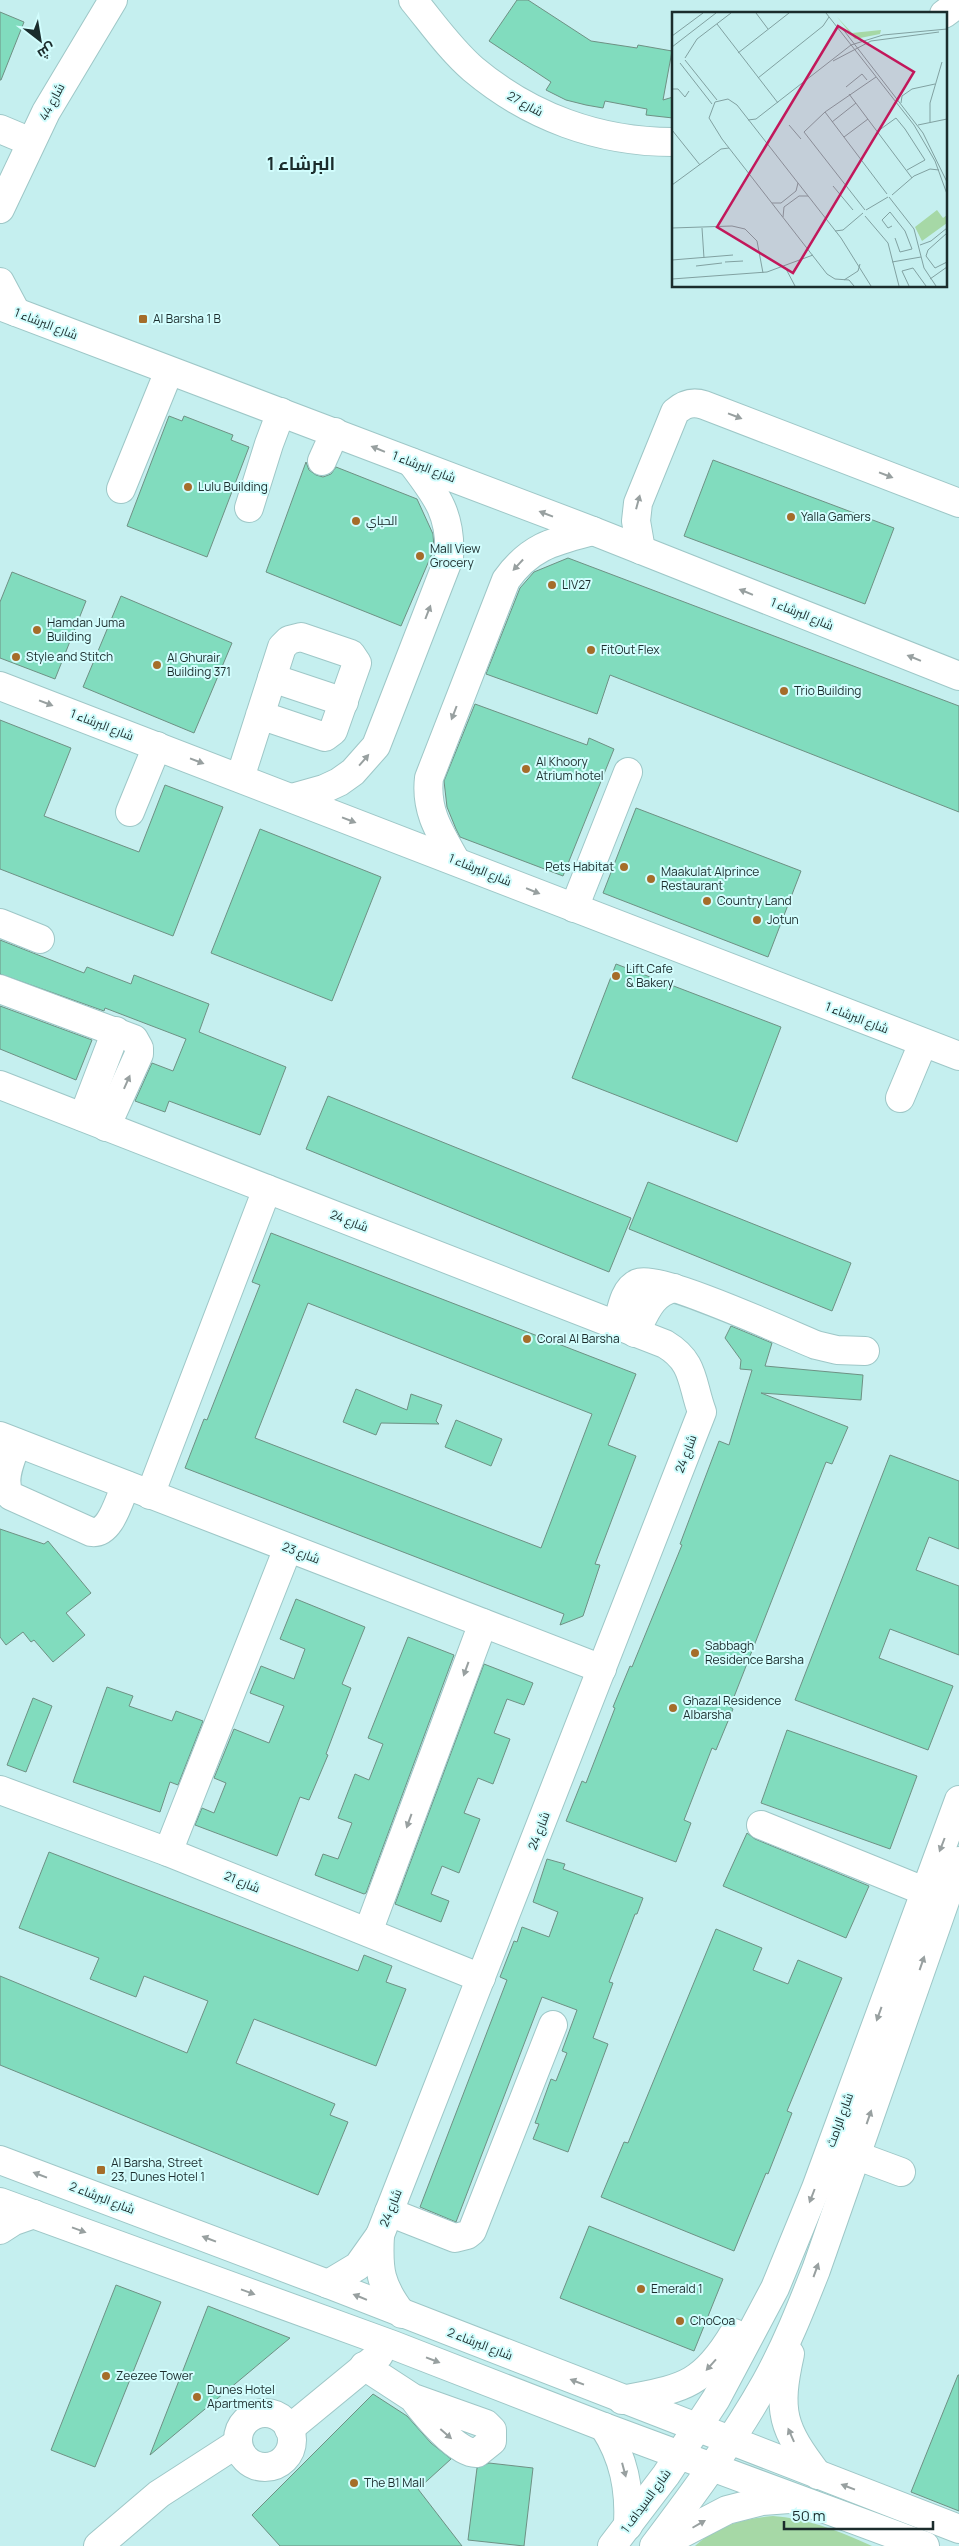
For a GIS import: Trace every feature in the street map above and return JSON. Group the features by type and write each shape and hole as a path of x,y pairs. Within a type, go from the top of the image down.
{"street":[{"name":"شارع 27","path":"413,0 472,68 510,97 552,119 598,134 645,142 672,142"},
{"name":"شارع 44","path":"0,208 31,142 109,1"},
{"path":"946,13 959,3"},
{"path":"0,130 31,142"},
{"path":"0,282 8,309"},
{"name":"شارع البرشاء 1","path":"8,309 278,410 641,550 959,676"},
{"path":"149,461 146,458 175,373"},
{"path":"122,489 175,373"},
{"path":"641,550 636,515 639,497 675,412 685,404 691,403 704,404 959,503"},
{"path":"240,479 245,480 247,478 278,410"},
{"path":"248,508 278,410"},
{"path":"322,461 334,432"},
{"path":"292,798 324,790 340,782 353,772 376,746 449,558 450,538 447,519 439,501 411,462"},
{"path":"456,861 432,818 428,805 429,778 506,580 527,555 541,546 593,532"},
{"path":"240,778 260,715 282,647 289,640 301,637 351,654 357,663 333,731 325,737 260,715"},
{"path":"272,678 344,702"},
{"name":"شارع البرشاء 1","path":"0,686 456,861 923,1044 959,1056"},
{"path":"130,812 157,746"},
{"path":"574,908 628,772"},
{"path":"0,923 40,939"},
{"path":"0,989 134,1039 139,1048 139,1054 95,1122"},
{"path":"900,1098 923,1044"},
{"name":"شارع 24","path":"0,1085 664,1344 682,1358 693,1378 695,1393 702,1412 482,1978 384,2224 358,2266 328,2284"},
{"path":"8,1439 4,1481 6,1492 91,1532 100,1532 107,1526 138,1490 267,1189"},
{"path":"626,1330 653,1299 661,1292 674,1288 816,1346 837,1350 865,1351"},
{"name":"شارع 23","path":"8,1439 602,1669"},
{"path":"168,1852 288,1548"},
{"path":"368,1932 483,1623"},
{"name":"شارع 21","path":"1,1794 168,1852 482,1978"},
{"name":"شارع الرامث","path":"712,2467 767,2380 798,2316 816,2270 948,1881 959,1800"},
{"path":"761,1825 948,1881"},
{"name":"شارع الرامث","path":"696,2429 720,2393 775,2288 812,2196 948,1881"},
{"path":"384,2224 455,2238 461,2238 472,2231 553,2025"},
{"path":"855,2156 901,2172"},
{"name":"شارع البرشاء 2","path":"0,2160 328,2284 696,2429 959,2529"},
{"path":"0,2202 382,2341 679,2455 925,2546"},
{"path":"0,2230 14,2221 34,2214"},
{"name":"شارع 24","path":"384,2224 379,2268 381,2279 386,2291 402,2314"},
{"path":"622,2400 677,2389 701,2376 714,2363 746,2315 775,2288"},
{"path":"798,2316 785,2377 783,2411 794,2443 818,2475"},
{"path":"282,2422 364,2366 382,2341"},
{"path":"282,2422 322,2382 382,2341"},
{"path":"364,2366 413,2398"},
{"path":"258,2414 282,2422 291,2444 285,2458 265,2467 244,2453 241,2428 245,2422 258,2414"},
{"path":"604,2426 616,2447 628,2488 620,2536"},
{"name":"شارع السيداف 1","path":"620,2536 696,2429"},
{"path":"98,2546 159,2494 244,2453"},
{"path":"120,2546 185,2493 244,2453"},
{"path":"655,2546 712,2467"},
{"path":"655,2546 727,2510 762,2501 799,2499"}],"green space":[{"path":"773,2516 824,2526 872,2546 695,2546 712,2533 731,2524"}],"building":[{"path":"517,0 528,0 591,41 637,48 638,45 672,51 663,100 672,97 672,118 646,115 647,109 605,101 603,108 566,100 546,90 551,82 489,41"},
{"path":"0,12 24,22 1,80 0,80"},
{"name":"Lulu Building","path":"169,416 182,421 184,416 233,435 231,440 249,447 207,557 127,526"},
{"path":"713,460 894,528 865,604 684,536"},
{"name":"الحباي","path":"306,462 309,470 316,475 323,477 331,474 336,467 417,499 433,534 434,549 401,626 266,572"},
{"name":"Trio Building","path":"568,558 959,706 959,812 610,675 597,714 486,674 520,588 534,572"},
{"name":"Hamdan Juma Building","path":"12,572 86,601 55,679 0,658 0,602"},
{"name":"Al Ghurair Building 371","path":"121,596 232,643 194,733 83,687"},
{"name":"Al Khoory Atrium hotel","path":"475,704 587,745 589,738 614,749 563,876 460,837 447,807 444,781"},
{"path":"0,720 71,748 44,816 139,852 165,785 223,807 173,936 0,869"},
{"path":"636,808 801,871 768,957 603,893"},
{"path":"260,829 381,877 332,1001 211,953"},
{"path":"0,940 84,973 87,967 131,984 134,975 209,1004 199,1032 286,1067 260,1135 169,1101 165,1112 135,1101 152,1063 173,1071 186,1039 105,1008 104,1011 0,974"},
{"path":"616,964 781,1027 737,1142 572,1078"},
{"path":"0,1006 92,1040 76,1080 0,1049"},
{"path":"328,1096 631,1218 609,1272 306,1149"},
{"path":"648,1182 851,1263 832,1311 629,1229"},
{"path":"271,1233 636,1374 608,1445 636,1456 595,1564 600,1565 583,1616 560,1625 564,1614 185,1468 204,1419 207,1420 260,1285 252,1282","holes":["308,1303 592,1414 541,1548 255,1438"]},
{"path":"731,1326 772,1343 765,1366 863,1375 861,1400 761,1393 848,1427 832,1464 826,1462 730,1707 733,1709 716,1750 712,1748 684,1820 691,1823 676,1862 566,1821 582,1781 586,1783 615,1708 613,1707 630,1666 632,1667 682,1545 680,1544 719,1441 729,1445 752,1370 740,1369 741,1360 725,1338"},
{"path":"356,1389 407,1410 411,1394 442,1405 436,1421 439,1424 381,1423 376,1435 343,1422"},
{"path":"456,1420 502,1439 491,1466 445,1447"},
{"path":"890,1455 959,1481 959,1549 929,1537 916,1570 959,1586 959,1655 890,1629 879,1658 953,1686 928,1750 795,1700"},
{"path":"0,1529 44,1544 48,1541 91,1593 66,1613 85,1635 53,1662 34,1640 31,1642 23,1632 6,1645 0,1637"},
{"path":"296,1599 365,1627 342,1684 351,1688 326,1754 328,1755 309,1800 300,1797 277,1856 195,1825 202,1808 214,1813 226,1783 214,1778 234,1729 269,1743 284,1706 250,1693 261,1666 294,1679 305,1649 280,1639"},
{"path":"408,1637 454,1655 366,1893 364,1894 315,1875 323,1854 338,1859 352,1823 338,1818 355,1774 369,1780 383,1744 368,1738"},
{"path":"484,1664 533,1683 524,1705 507,1699 494,1733 510,1739 493,1784 478,1778 464,1813 480,1819 459,1873 442,1866 431,1894 449,1901 441,1922 395,1904"},
{"path":"107,1687 133,1696 129,1706 172,1721 176,1711 203,1721 178,1785 170,1782 160,1812 73,1782"},
{"path":"33,1698 52,1706 26,1772 7,1765"},
{"path":"787,1730 917,1776 890,1849 761,1803"},
{"path":"747,1833 755,1839 869,1886 846,1938 723,1886"},
{"path":"49,1852 358,1971 364,1955 392,1966 386,1982 406,1989 376,2066 254,2019 236,2063 335,2104 330,2115 348,2122 318,2195 0,2065 0,1976 187,2053 208,2001 144,1976 136,1997 90,1979 99,1958 19,1928"},
{"path":"547,1859 565,1864 563,1869 643,1898 609,1982 613,1983 593,2038 608,2044 568,2152 533,2139 539,2124 535,2123 551,2079 556,2081 567,2053 562,2051 577,2010 542,1997 456,2222 420,2207 507,1980 500,1977 514,1941 517,1942 522,1927 549,1937 558,1912 533,1902"},
{"path":"716,1929 762,1948 753,1970 788,1984 798,1960 842,1978 787,2111 792,2113 768,2174 766,2173 734,2251 601,2197 624,2142 628,2143"},
{"name":"Emerald 1","path":"589,2226 723,2279 694,2351 560,2298"},
{"name":"Zeezee Tower","path":"116,2285 161,2302 95,2467 51,2450"},
{"name":"Dunes Hotel Apartments","path":"208,2306 290,2338 150,2455"},
{"path":"959,2375 959,2511 911,2492"},
{"name":"The B1 Mall","path":"373,2394 407,2416 431,2443 451,2459 418,2489 462,2546 280,2546 252,2515"},
{"path":"489,2463 533,2468 524,2546 468,2540 477,2468"}],"place":[{"name":"Al Barsha 1 B","path":"143,319"},
{"name":"Lulu Building","path":"188,487"},
{"name":"Yalla Gamers","path":"791,517"},
{"name":"الحباي","path":"356,521"},
{"name":"Mall View Grocery","path":"420,556"},
{"name":"LIV27","path":"552,585"},
{"name":"Hamdan Juma Building","path":"37,630"},
{"name":"FitOut Flex","path":"591,650"},
{"name":"Style and Stitch","path":"16,657"},
{"name":"Al Ghurair Building 371","path":"157,665"},
{"name":"Trio Building","path":"784,691"},
{"name":"Al Khoory Atrium hotel","path":"526,769"},
{"name":"Pets Habitat","path":"624,867"},
{"name":"Maakulat Alprince Restaurant","path":"651,879"},
{"name":"Country Land","path":"707,901"},
{"name":"Jotun","path":"757,920"},
{"name":"Lift Cafe & Bakery","path":"616,976"},
{"name":"Coral Al Barsha","path":"527,1339"},
{"name":"Sabbagh Residence Barsha","path":"695,1653"},
{"name":"Ghazal Residence Albarsha","path":"673,1708"},
{"name":"Al Barsha, Street 23, Dunes Hotel 1","path":"101,2170"},
{"name":"Emerald 1","path":"641,2289"},
{"name":"ChoCoa","path":"680,2321"},
{"name":"Zeezee Tower","path":"106,2376"},
{"name":"Dunes Hotel Apartments","path":"197,2397"},
{"name":"The B1 Mall","path":"354,2483"}],"district":[{"name":"البرشاء 1","path":"301,164"}]}
